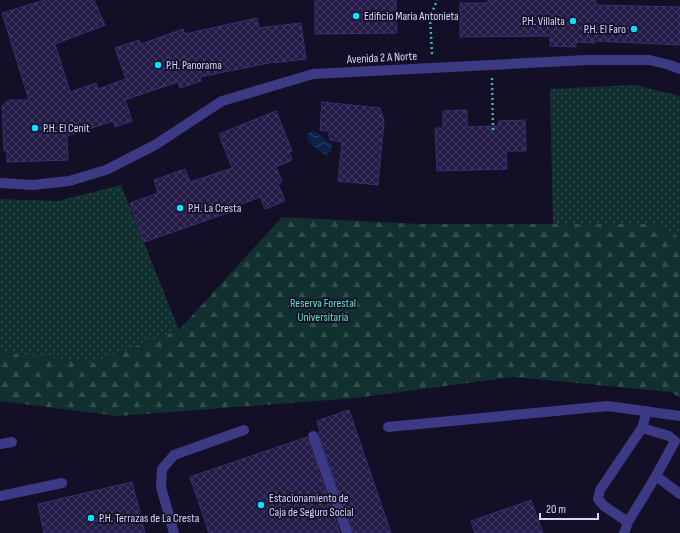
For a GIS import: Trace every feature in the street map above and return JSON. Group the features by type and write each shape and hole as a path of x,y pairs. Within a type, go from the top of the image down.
{"street":[{"name":"Avenida 2 A Norte","path":"0,183 33,185 69,181 106,170 155,145 222,101 313,74 587,60 649,60 680,69"},
{"path":"388,427 608,406 680,416"},
{"path":"628,522 604,506 598,499 600,490 642,428 647,411"},
{"path":"624,533 628,522 675,441 669,436 642,428"},
{"path":"174,533 161,487 162,469 174,455 244,430"},
{"path":"313,436 347,533"},
{"path":"0,444 12,442"},
{"path":"656,476 680,494"},
{"path":"0,496 62,482"}],"path":[{"path":"433,59 430,18 437,0"},
{"path":"492,77 493,130"}],"green space":[{"path":"635,85 680,96 680,238 658,224 553,224 550,89"},
{"path":"121,185 179,330 92,363 0,352 0,199 57,201"},
{"name":"Reserva Forestal Universitaria","path":"282,217 419,224 658,224 680,238 680,397 670,392 514,377 355,398 118,416 0,401 0,352 92,363 179,330"}],"water":[{"path":"312,131 316,132 332,144 331,152 326,155 308,141 308,134"}],"building":[{"path":"45,0 94,0 105,25 55,44 70,92 96,83 98,89 126,79 115,48 139,40 141,44 183,29 185,34 257,18 259,28 301,23 306,59 274,62 200,77 201,81 180,88 178,82 125,100 132,121 115,127 113,121 67,136 68,160 7,162 7,152 4,150 2,106 8,100 29,100 2,13"},
{"name":"Edificio Maria Antonieta","path":"315,0 396,0 397,33 315,34"},
{"path":"488,0 596,0 596,5 680,7 680,45 595,41 595,43 576,42 576,47 550,46 550,36 460,37 460,3 488,3"},
{"path":"322,102 380,108 384,121 378,185 338,181 342,142 330,140 328,131 320,130"},
{"path":"467,110 467,127 498,126 498,121 525,120 526,151 506,151 507,169 437,171 435,128 443,128 443,111"},
{"path":"276,111 292,151 289,152 292,160 276,167 282,182 278,184 285,201 265,209 260,197 229,209 230,212 144,242 130,203 158,193 154,180 185,169 190,182 232,168 219,134"},
{"path":"349,410 391,533 353,533 318,433 320,432 317,421"},
{"name":"Estacionamiento de Caja de Seguro Social","path":"307,437 340,533 209,533 190,477"},
{"name":"P.H. Terrazas de La Cresta","path":"132,482 145,533 44,533 38,504"},
{"path":"531,500 543,533 475,533 471,521"}],"place":[{"name":"Edificio Maria Antonieta","path":"356,16"},
{"name":"P.H. Villalta","path":"573,21"},
{"name":"P.H. El Faro","path":"634,29"},
{"name":"P.H. Panorama","path":"158,65"},
{"name":"P.H. El Cenit","path":"35,128"},
{"name":"P.H. La Cresta","path":"180,208"},
{"name":"Estacionamiento de Caja de Seguro Social","path":"261,505"},
{"name":"P.H. Terrazas de La Cresta","path":"91,518"}]}
